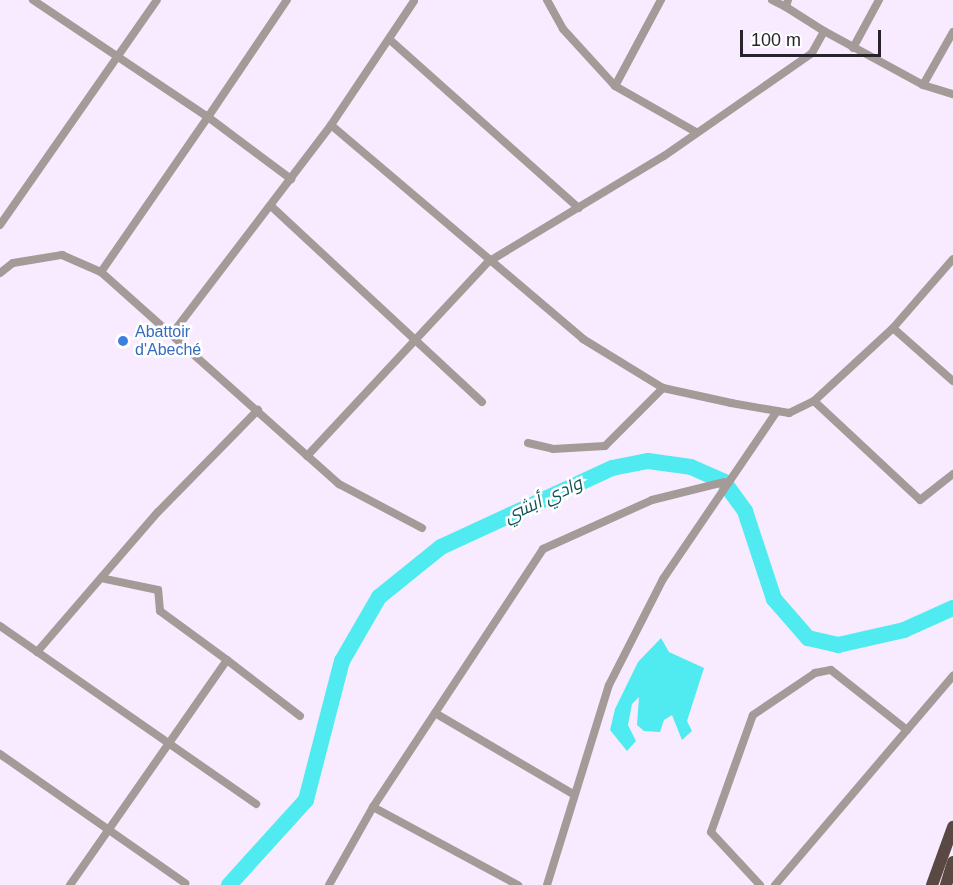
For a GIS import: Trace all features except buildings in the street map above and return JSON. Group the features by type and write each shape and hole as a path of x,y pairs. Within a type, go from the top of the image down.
{"highway":[{"path":"932,885 953,828"},
{"path":"945,885 953,862"}],"street":[{"path":"33,0 118,54 291,178"},
{"path":"0,225 157,0"},
{"path":"101,272 287,0"},
{"path":"172,334 331,125 414,0"},
{"path":"547,0 556,3 563,28 615,86 696,132"},
{"path":"615,86 661,0"},
{"path":"772,0 787,3 824,31 923,85 953,94"},
{"path":"853,48 879,0"},
{"path":"307,456 414,338 488,262 579,208 812,53 824,31"},
{"path":"923,85 953,32"},
{"path":"389,39 579,208"},
{"path":"331,125 488,262 583,339 663,388 789,413 814,401 893,328 953,259"},
{"path":"271,206 482,402"},
{"path":"0,273 13,263 62,255 101,272 339,484 422,528"},
{"path":"893,328 953,381"},
{"path":"528,443 553,449 605,446 663,388"},
{"path":"814,401 920,500 953,474"},
{"path":"37,652 101,578 258,410"},
{"path":"547,885 573,794 609,685 663,579 724,482 777,411"},
{"path":"329,885 373,807 543,549 652,500 724,482"},
{"path":"101,578 158,590 160,612 300,716"},
{"path":"0,626 256,804"},
{"path":"70,885 227,660"},
{"path":"760,885 711,832 753,715 815,673 831,670 907,730"},
{"path":"776,885 907,730 950,685 953,676"},
{"path":"435,713 573,794"},
{"path":"0,754 185,883"},
{"path":"373,807 518,885"}],"water":[{"path":"661,638 669,652 704,668 687,721 692,731 682,740 672,715 664,720 660,732 644,731 637,725 639,697 632,704 628,725 636,741 627,751 610,730 615,709 638,662"}],"waterway":[{"name":"وادي أبشي","path":"229,885 306,800 342,661 379,597 441,547 612,468 648,461 691,467 724,482 745,511 774,599 808,638 838,645 904,630 953,608"}],"place":[{"name":"Abattoir d'Abeché","path":"123,341"}]}
